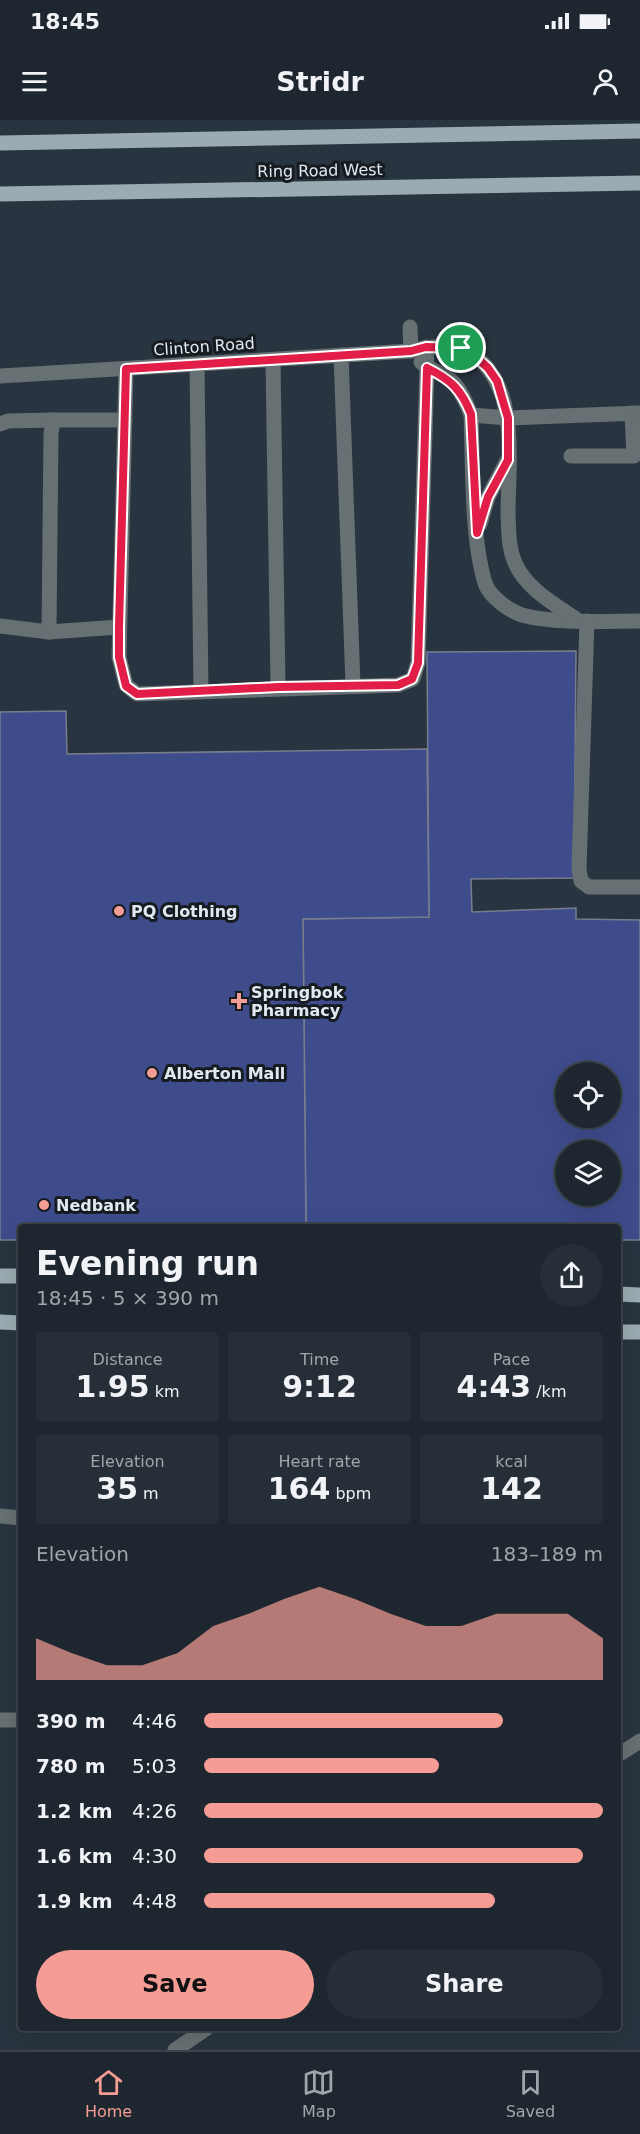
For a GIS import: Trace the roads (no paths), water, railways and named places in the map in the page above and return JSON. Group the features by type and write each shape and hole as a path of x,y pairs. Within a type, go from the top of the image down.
{"main road":[{"name":"Ring Road West","path":"0,143 640,131"},
{"name":"Ring Road West","path":"0,194 640,183"},
{"path":"0,1276 18,1276"},
{"path":"621,1294 640,1295"},
{"path":"0,1322 18,1323"},
{"path":"621,1332 640,1332"}],"street":[{"path":"126,369 119,657 126,686 137,694 278,687 398,685 412,679 418,663 427,368 410,327"},
{"name":"Clinton Road","path":"0,376 461,348 476,357 497,381 508,418 509,542 515,564 532,587 583,621"},
{"path":"341,355 353,686"},
{"path":"273,360 278,687"},
{"path":"197,365 201,691"},
{"path":"427,368 449,378 465,400 471,414 477,533 485,585 503,605 521,615 583,621 640,621"},
{"path":"471,414 508,418 636,413 634,456 571,456"},
{"path":"50,632 51,434 53,420"},
{"path":"0,424 8,421 125,420"},
{"path":"477,533 488,497 508,460"},
{"path":"583,621 579,869 581,880 589,887 640,887"},
{"path":"0,626 50,632 119,627"},
{"path":"0,1516 18,1518"},
{"path":"0,1720 18,1720"},
{"path":"621,1753 640,1741"},
{"path":"175,2050 203,2031"}],"place":[{"name":"PQ Clothing","path":"119,911"},
{"name":"Springbok Pharmacy","path":"239,1001"},
{"name":"Alberton Mall","path":"152,1073"},
{"name":"Nedbank","path":"44,1205"}]}
